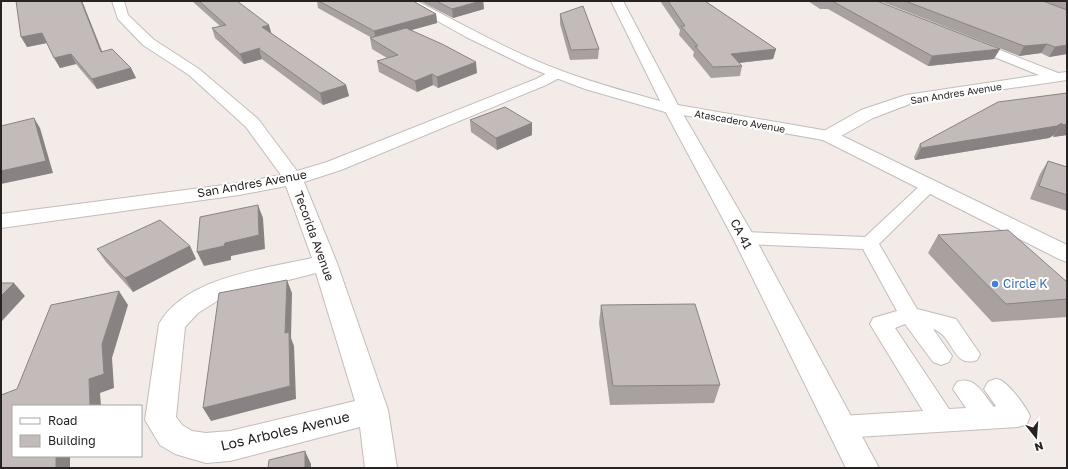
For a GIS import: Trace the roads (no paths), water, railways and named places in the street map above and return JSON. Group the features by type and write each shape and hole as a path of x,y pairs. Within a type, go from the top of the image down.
{"street":[{"name":"Tecorida Avenue","path":"118,1 122,16 148,42 194,72 252,123 293,179 325,263 372,410 381,468"},
{"name":"Atascadero Avenue","path":"408,1 481,39 556,74 580,83 672,109 828,136 930,185 1067,254"},
{"name":"CA 41","path":"617,1 672,109 744,238 863,468"},
{"path":"959,38 1064,78"},
{"name":"San Andres Avenue","path":"1,221 239,189 293,179 334,166 541,82 556,74"},
{"name":"San Andres Avenue","path":"828,136 867,114 912,98 1064,78"},
{"name":"Los Arboles Avenue","path":"325,263 217,289 188,306 172,324 160,420 171,435 186,444 206,448 230,446 372,410"}],"lane":[{"path":"744,238 869,243 930,185"},
{"path":"869,243 910,314 941,356"},
{"path":"943,422 881,324 910,314 948,325 969,354"},
{"path":"965,389 988,418"},
{"path":"841,427 943,422 1018,416 996,389"}],"place":[{"name":"Circle K","path":"995,284"}]}
